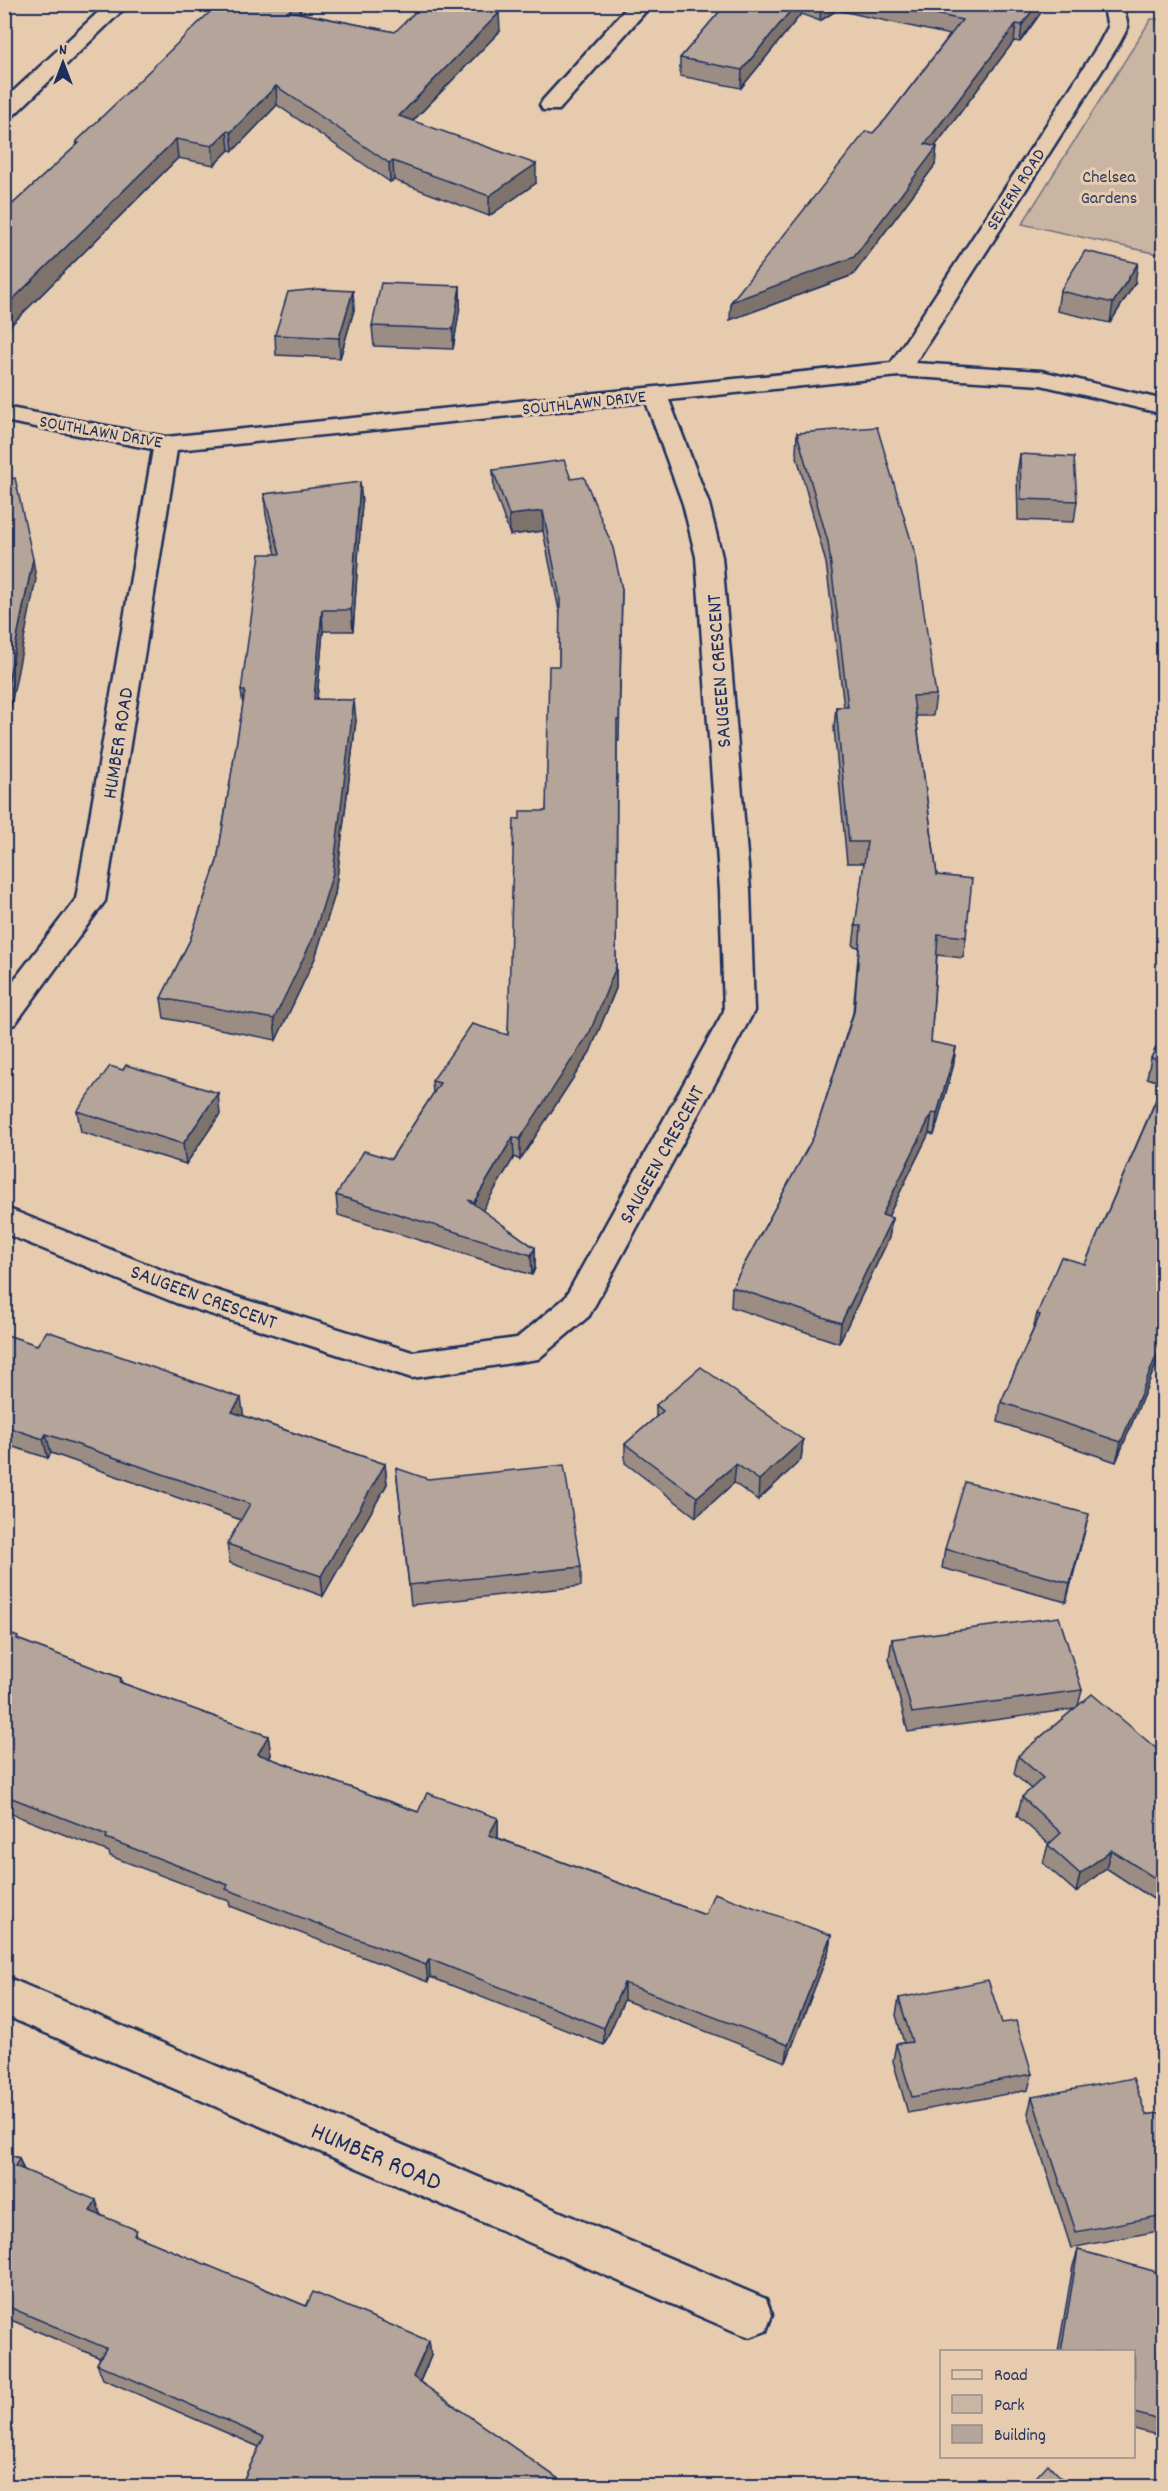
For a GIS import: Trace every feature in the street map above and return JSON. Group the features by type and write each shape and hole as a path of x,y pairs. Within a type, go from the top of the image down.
{"street":[{"path":"4,112 120,4"},
{"path":"551,105 642,4"},
{"name":"SEVERN ROAD","path":"899,369 1109,44 1118,27 1113,4"},
{"name":"SOUTHLAWN DRIVE","path":"4,414 166,444 899,369 1041,378 1164,407"},
{"name":"SAUGEEN CRESCENT","path":"4,1219 188,1294 412,1365 526,1350 578,1307 739,1011 735,890 709,557 696,504 655,395"},
{"name":"HUMBER ROAD","path":"4,1016 90,901 166,444"},
{"name":"HUMBER ROAD","path":"4,1995 750,2315"}],"green space":[{"name":"Chelsea Gardens","path":"1151,19 1163,19 1163,255 1022,224"}],"building":[{"path":"218,4 296,4 289,11 395,32 423,4 460,4 499,13 399,116 536,164 489,196 393,161 389,163 276,86 231,132 227,131 212,146 176,139 4,308 4,212 79,143 76,142"},
{"path":"726,4 796,4 742,70 680,58"},
{"path":"891,4 1037,4 1022,25 1016,24 925,144 937,147 854,257 731,302 866,131 873,133 886,119 962,20"},
{"path":"1085,251 1138,263 1113,303 1060,291"},
{"path":"381,283 460,286 453,329 372,326"},
{"path":"318,289 353,291 339,338 275,335 288,292"},
{"path":"877,427 916,557 936,695 913,696 937,875 972,879 966,937 938,934 931,1042 956,1047 937,1114 932,1113 882,1215 892,1218 841,1323 732,1287 814,1136 854,1012 861,926 855,926 867,842 849,842 836,707 848,707 828,542 797,433"},
{"path":"1020,454 1074,457 1077,501 1021,499"},
{"path":"564,460 571,479 584,477 613,548 622,589 619,720 617,720 616,967 590,1032 520,1139 513,1137 474,1202 468,1200 535,1248 531,1255 336,1195 364,1151 391,1159 440,1083 432,1081 472,1024 508,1035 514,819 520,819 520,811 546,811 549,666 559,666 560,597 543,511 509,515 493,470"},
{"path":"15,478 33,559 4,702 4,480"},
{"path":"360,482 351,610 322,610 314,699 354,700 333,873 313,938 274,1019 161,998 190,940 217,861 245,691 241,691 260,554 280,554 264,494"},
{"path":"1164,1031 1164,1061 1151,1058"},
{"path":"126,1065 218,1093 183,1144 77,1111 110,1066 123,1070"},
{"path":"1164,1082 1164,1337 1121,1442 1001,1402 1040,1315 1037,1314 1061,1257 1085,1264"},
{"path":"47,1331 241,1398 232,1412 385,1464 321,1576 227,1544 250,1504 46,1434 43,1439 4,1426 4,1334 37,1345"},
{"path":"701,1367 803,1440 759,1480 736,1464 697,1497 625,1444 663,1411 656,1405"},
{"path":"564,1465 581,1567 409,1585 396,1468 428,1479"},
{"path":"965,1482 1089,1514 1070,1583 945,1549"},
{"path":"1059,1617 1082,1690 912,1713 892,1639"},
{"path":"4,1632 121,1678 119,1682 268,1736 258,1754 418,1812 427,1793 498,1818 489,1835 705,1915 714,1893 831,1935 788,2045 624,1983 604,2028 429,1959 426,1965 226,1889 228,1885 106,1838 107,1835 4,1795"},
{"path":"1092,1694 1164,1755 1164,1884 1111,1850 1080,1874 1048,1845 1061,1833 1022,1797 1043,1778 1018,1756"},
{"path":"988,1980 1002,2023 1016,2021 1032,2074 912,2097 896,2044 912,2042 899,1998"},
{"path":"1133,2078 1146,2115 1164,2112 1164,2215 1076,2232 1032,2097"},
{"path":"4,2153 19,2158 15,2166 96,2200 90,2211 137,2230 134,2235 306,2306 313,2292 429,2341 413,2377 570,2487 245,2487 241,2485 264,2437 97,2364 106,2348 4,2305"},
{"path":"1078,2250 1164,2274 1164,2421 1135,2413 1135,2350 1061,2350"},
{"path":"1048,2464 1070,2487 1027,2487"}]}
